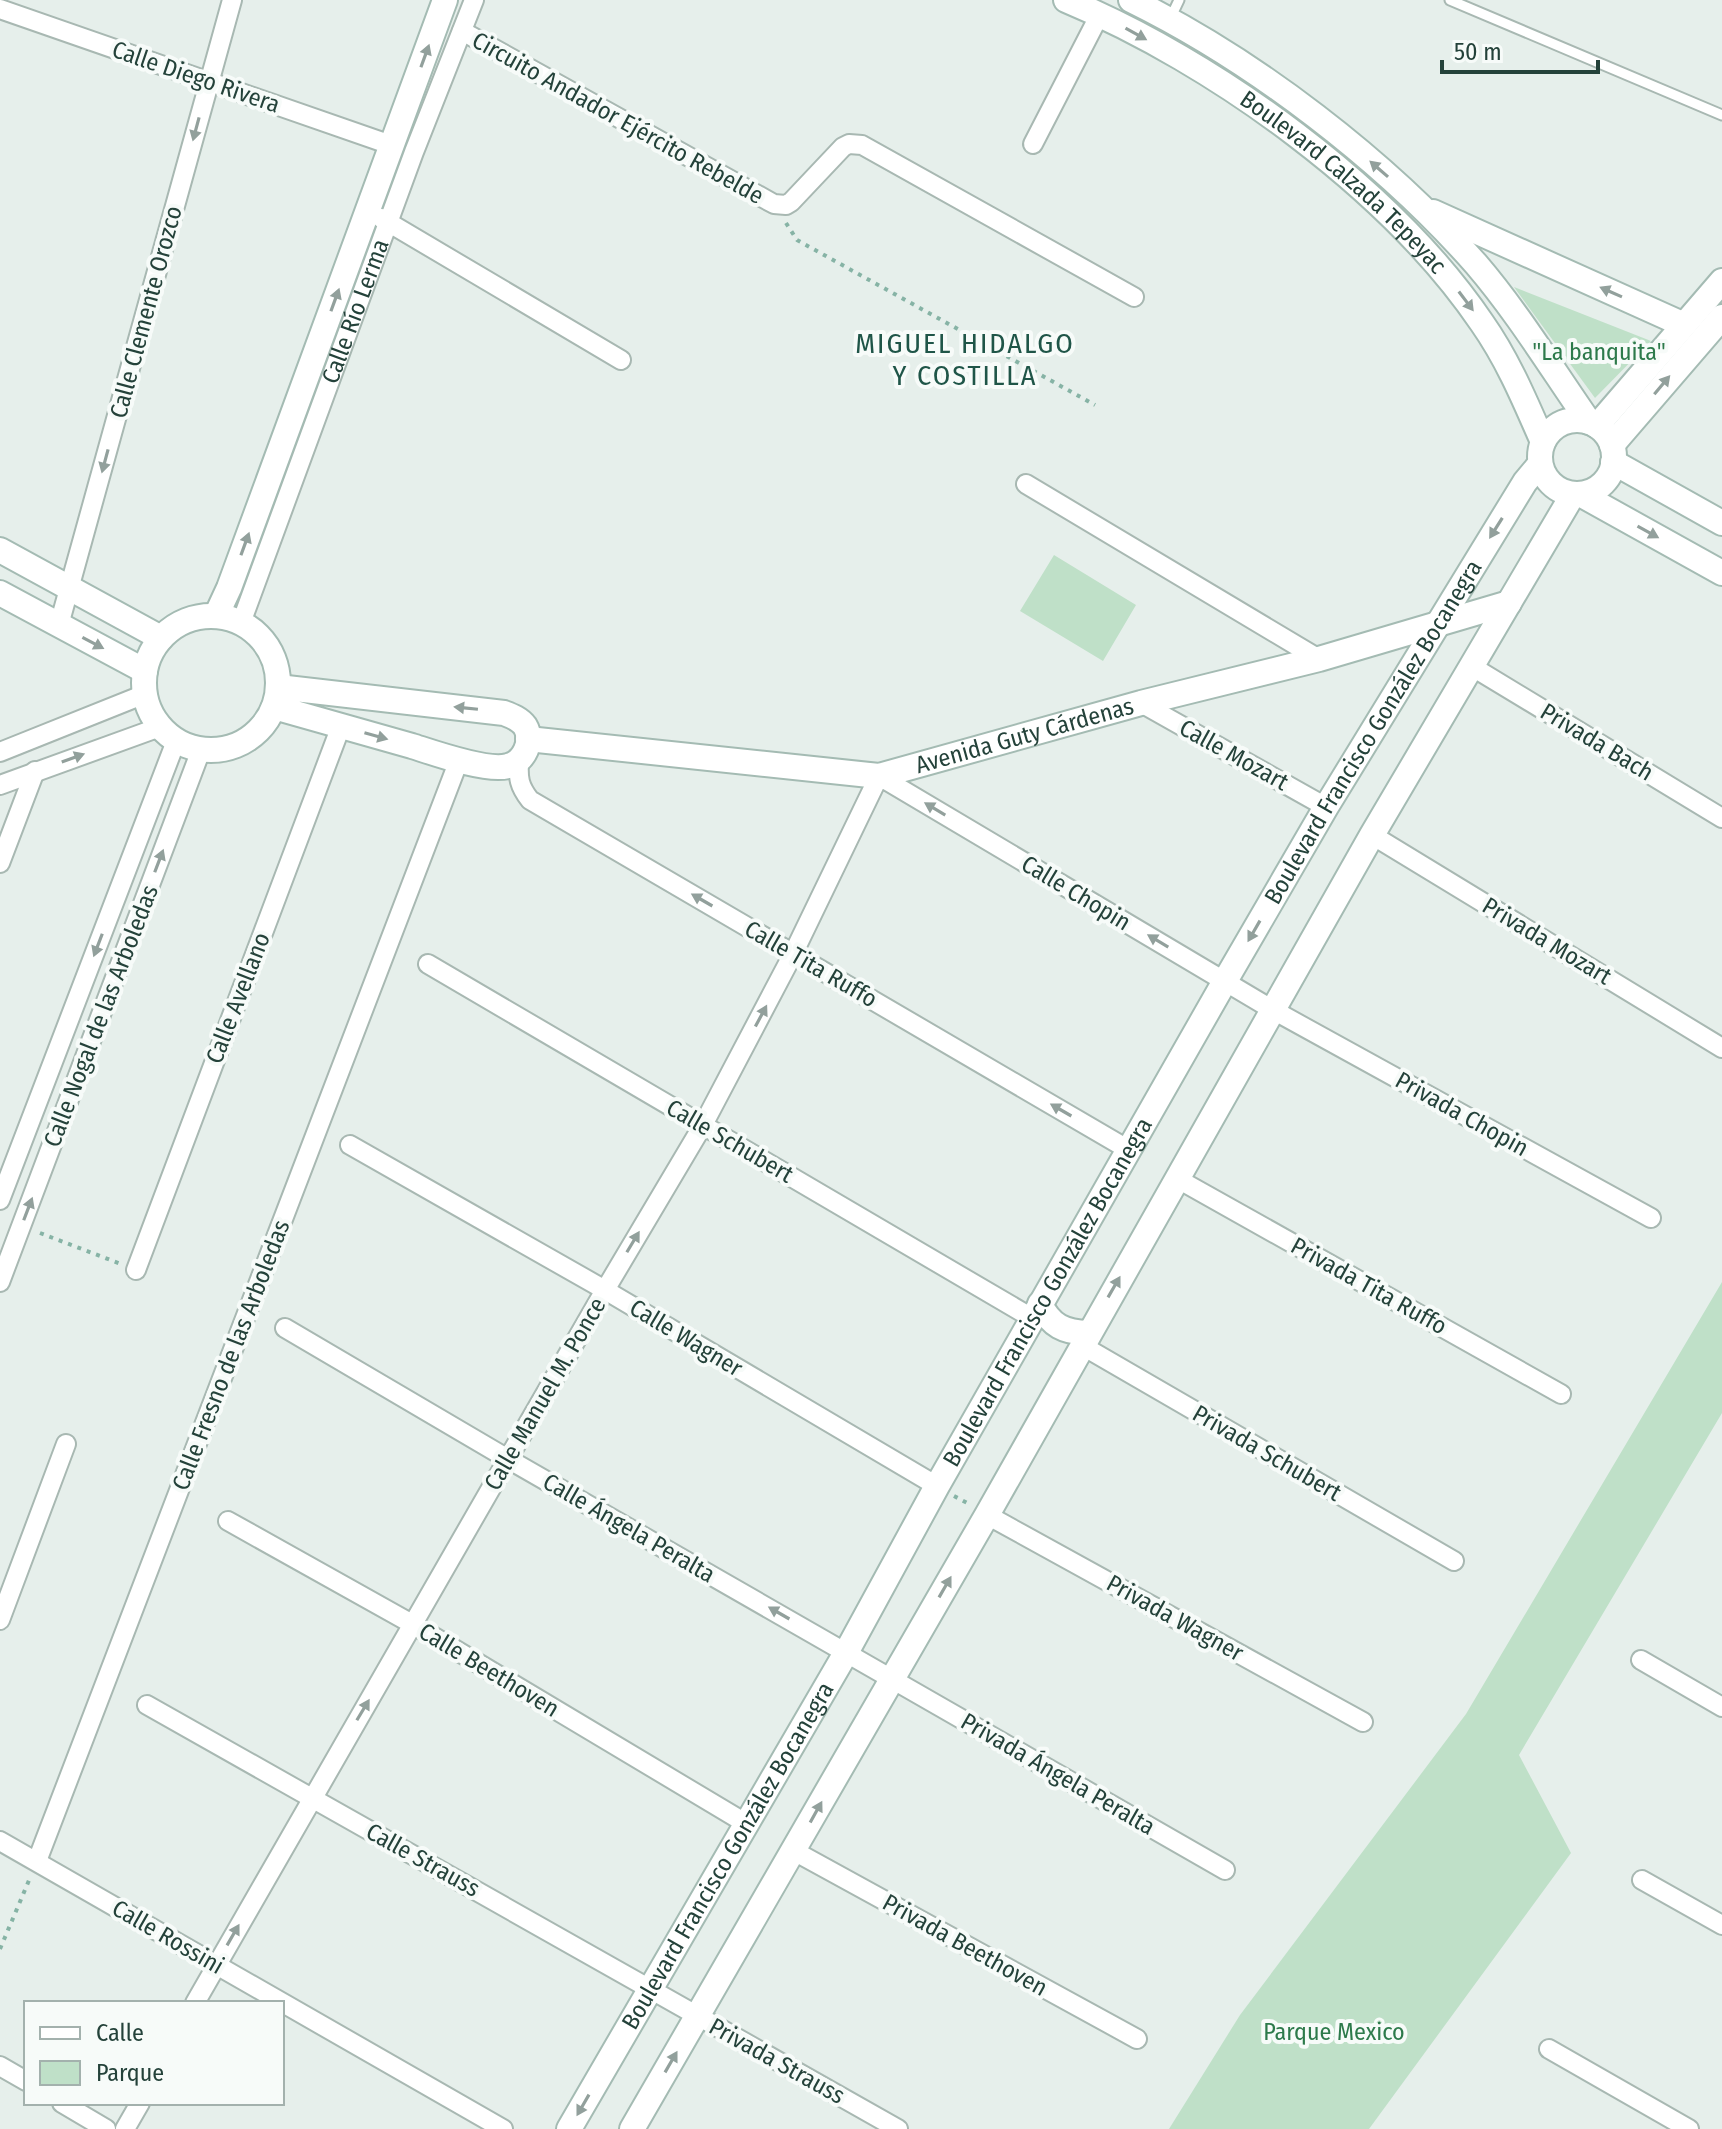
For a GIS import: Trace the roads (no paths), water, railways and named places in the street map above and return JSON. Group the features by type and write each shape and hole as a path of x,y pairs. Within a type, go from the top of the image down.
{"main road":[{"name":"Calle Río Lerma","path":"216,616 378,216 391,145 445,0"},
{"name":"Boulevard Calzada Tepeyac","path":"1066,0 1100,14 1202,70 1303,139 1379,204 1437,264 1483,324 1515,378 1542,453"},
{"name":"Boulevard Calzada Tepeyac","path":"1131,0 1175,10 1233,59 1303,108 1423,207 1477,266 1603,438 1722,523"},
{"path":"1423,207 1682,324"},
{"path":"1603,438 1682,324 1722,281"},
{"path":"1603,438 1722,317"},
{"path":"1576,495 1592,491 1610,474 1603,438 1576,420 1562,423 1551,430 1542,453 1544,475 1552,485 1722,573"},
{"name":"Boulevard Francisco González Bocanegra","path":"569,2129 847,1651 1036,1311 1326,807 1542,453"},
{"name":"Boulevard Francisco González Bocanegra","path":"632,2129 987,1515 1372,835 1576,495"},
{"path":"0,550 161,638"},
{"path":"0,593 59,625 145,683"},
{"name":"Avenida Guty Cárdenas","path":"276,697 341,726 494,767 507,767 524,750 879,776 1141,703 1319,659 1509,603"},
{"path":"216,616 241,623 261,638 275,661 276,697 265,723 252,736 237,746 201,750 168,734 150,711 145,683 151,653 161,638 195,617 216,616"},
{"path":"276,697 504,713 526,727 524,750"},
{"path":"1036,1311 1058,1328 1084,1339"}],"street":[{"name":"Calle Clemente Orozco","path":"59,625 232,0"},
{"name":"Calle Río Lerma","path":"241,623 378,216 474,0"},
{"name":"Calle Diego Rivera","path":"0,9 391,145"},
{"path":"1033,144 1100,14"},
{"name":"Circuito Andador Ejército Rebelde","path":"462,31 774,204 791,202 843,147 855,143 1134,297"},
{"path":"378,216 621,360"},
{"path":"1026,484 1319,659"},
{"name":"Privada Bach","path":"1471,666 1722,818"},
{"path":"0,752 145,683"},
{"name":"Calle Mozart","path":"1141,703 1326,807"},
{"name":"Calle Avellano","path":"136,1270 341,726"},
{"path":"0,785 35,771 168,734"},
{"name":"Calle Nogal de las Arboledas","path":"0,1200 168,734"},
{"name":"Calle Nogal de las Arboledas","path":"0,1282 201,750"},
{"name":"Calle Tita Ruffo","path":"524,750 518,779 530,800 1129,1150"},
{"name":"Calle Fresno de las Arboledas","path":"37,1861 459,760"},
{"path":"0,863 35,771"},
{"name":"Calle Manuel M. Ponce","path":"196,2001 703,1125 793,954 879,776"},
{"name":"Calle Chopin","path":"879,776 1273,1010"},
{"name":"Privada Mozart","path":"1372,835 1722,1048"},
{"name":"Calle Schubert","path":"428,964 703,1125 1036,1311"},
{"name":"Privada Chopin","path":"1273,1010 1651,1218"},
{"name":"Calle Wagner","path":"350,1145 605,1290 937,1486"},
{"name":"Privada Tita Ruffo","path":"1176,1178 1561,1394"},
{"name":"Calle Ángela Peralta","path":"285,1328 891,1678"},
{"name":"Privada Schubert","path":"1084,1339 1454,1561"},
{"path":"0,1620 66,1444"},
{"name":"Privada Wagner","path":"987,1515 1363,1722"},
{"name":"Calle Beethoven","path":"228,1521 414,1625 747,1824"},
{"path":"1641,1660 1722,1707"},
{"name":"Privada Ángela Peralta","path":"891,1678 1225,1870"},
{"name":"Calle Strauss","path":"147,1705 698,2016"},
{"name":"Calle Rossini","path":"0,1841 279,2001"},
{"name":"Privada Beethoven","path":"794,1851 1137,2039"},
{"path":"1642,1880 1722,1925"},
{"name":"Calle Rossini","path":"284,2004 503,2129"},
{"name":"Privada Strauss","path":"698,2016 898,2129"},
{"path":"1549,2049 1689,2129"},
{"path":"0,2066 24,2080"},
{"path":"65,2105 106,2129"},
{"path":"125,2129 139,2105"}],"lane":[{"path":"1450,0 1722,115"}],"district":[{"name":"MIGUEL HIDALGO Y COSTILLA","path":"965,359"}],"park label":[{"name":"\"La banquita\"","path":"1599,352"},
{"name":"Parque Mexico","path":"1334,2032"}]}
